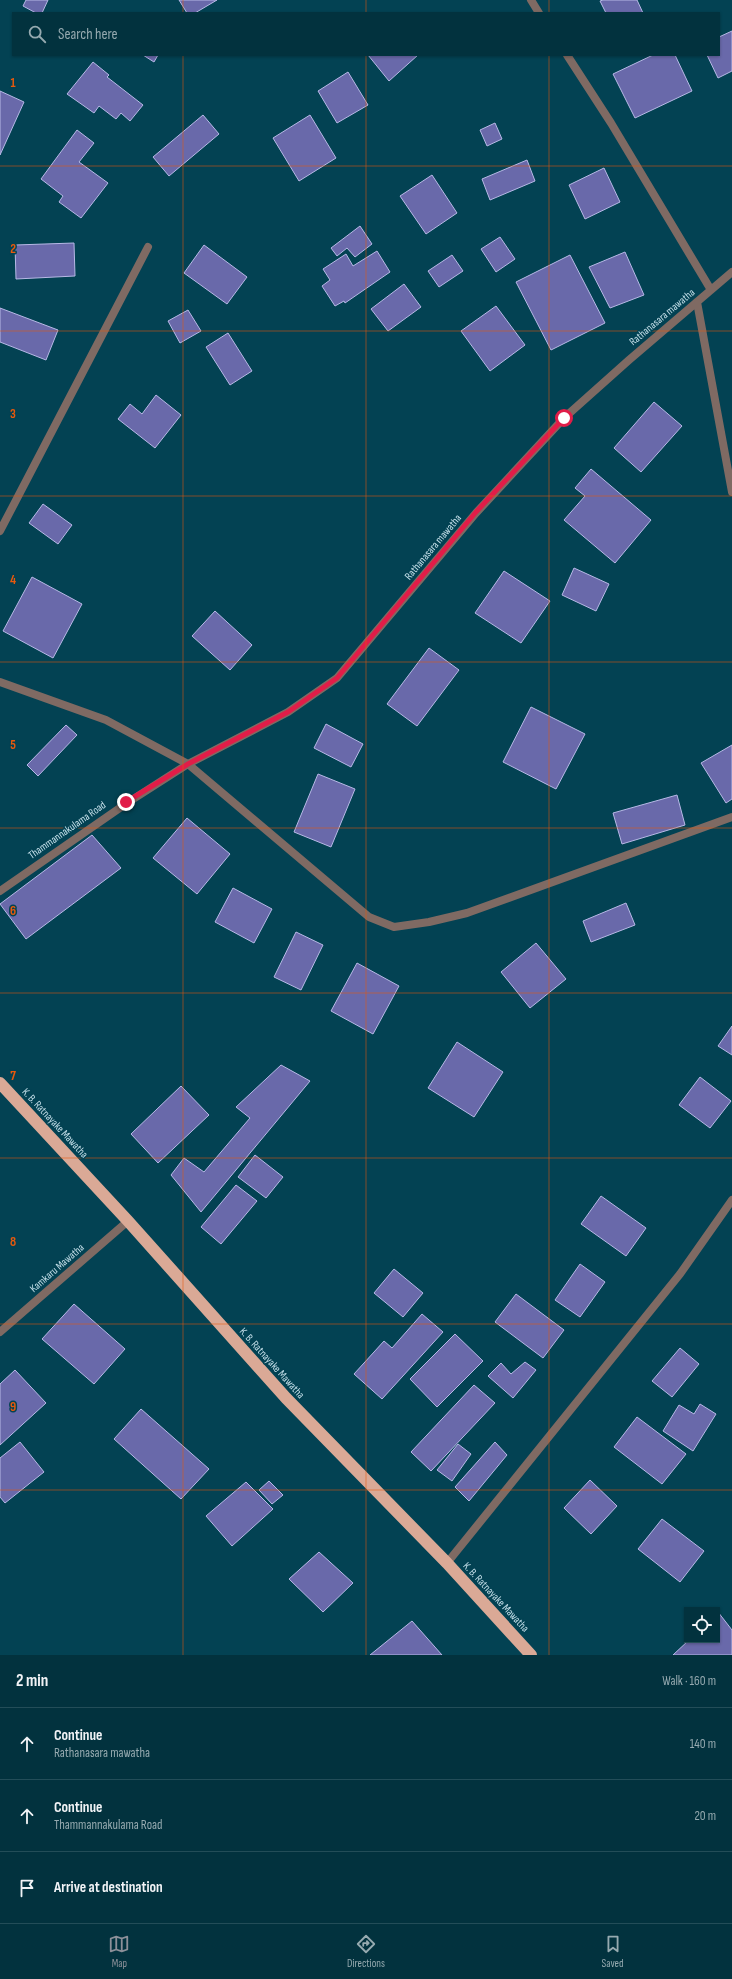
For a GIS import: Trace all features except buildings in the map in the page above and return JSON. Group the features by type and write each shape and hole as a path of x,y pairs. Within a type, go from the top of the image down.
{"highway":[{"name":"K. B. Ratnayake Mawatha","path":"0,1083 128,1221 286,1398 447,1563 531,1655"}],"street":[{"path":"531,0 538,12"},
{"path":"568,56 612,123 711,290"},
{"path":"0,531 148,247"},
{"name":"Rathanasara mawatha","path":"188,764 288,712 337,678 476,512 564,418 732,272"},
{"path":"697,302 732,492"},
{"path":"0,682 106,720 188,764 369,917 394,927 429,922 467,913 732,817"},
{"name":"Thammannakulama Road","path":"0,891 126,802 188,764"},
{"path":"447,1563 680,1274 732,1200"},
{"name":"Kamkaru Mawatha","path":"0,1332 128,1221"}],"route":[{"path":"126,802 188,764 288,712 337,678 476,512 564,418"}]}
